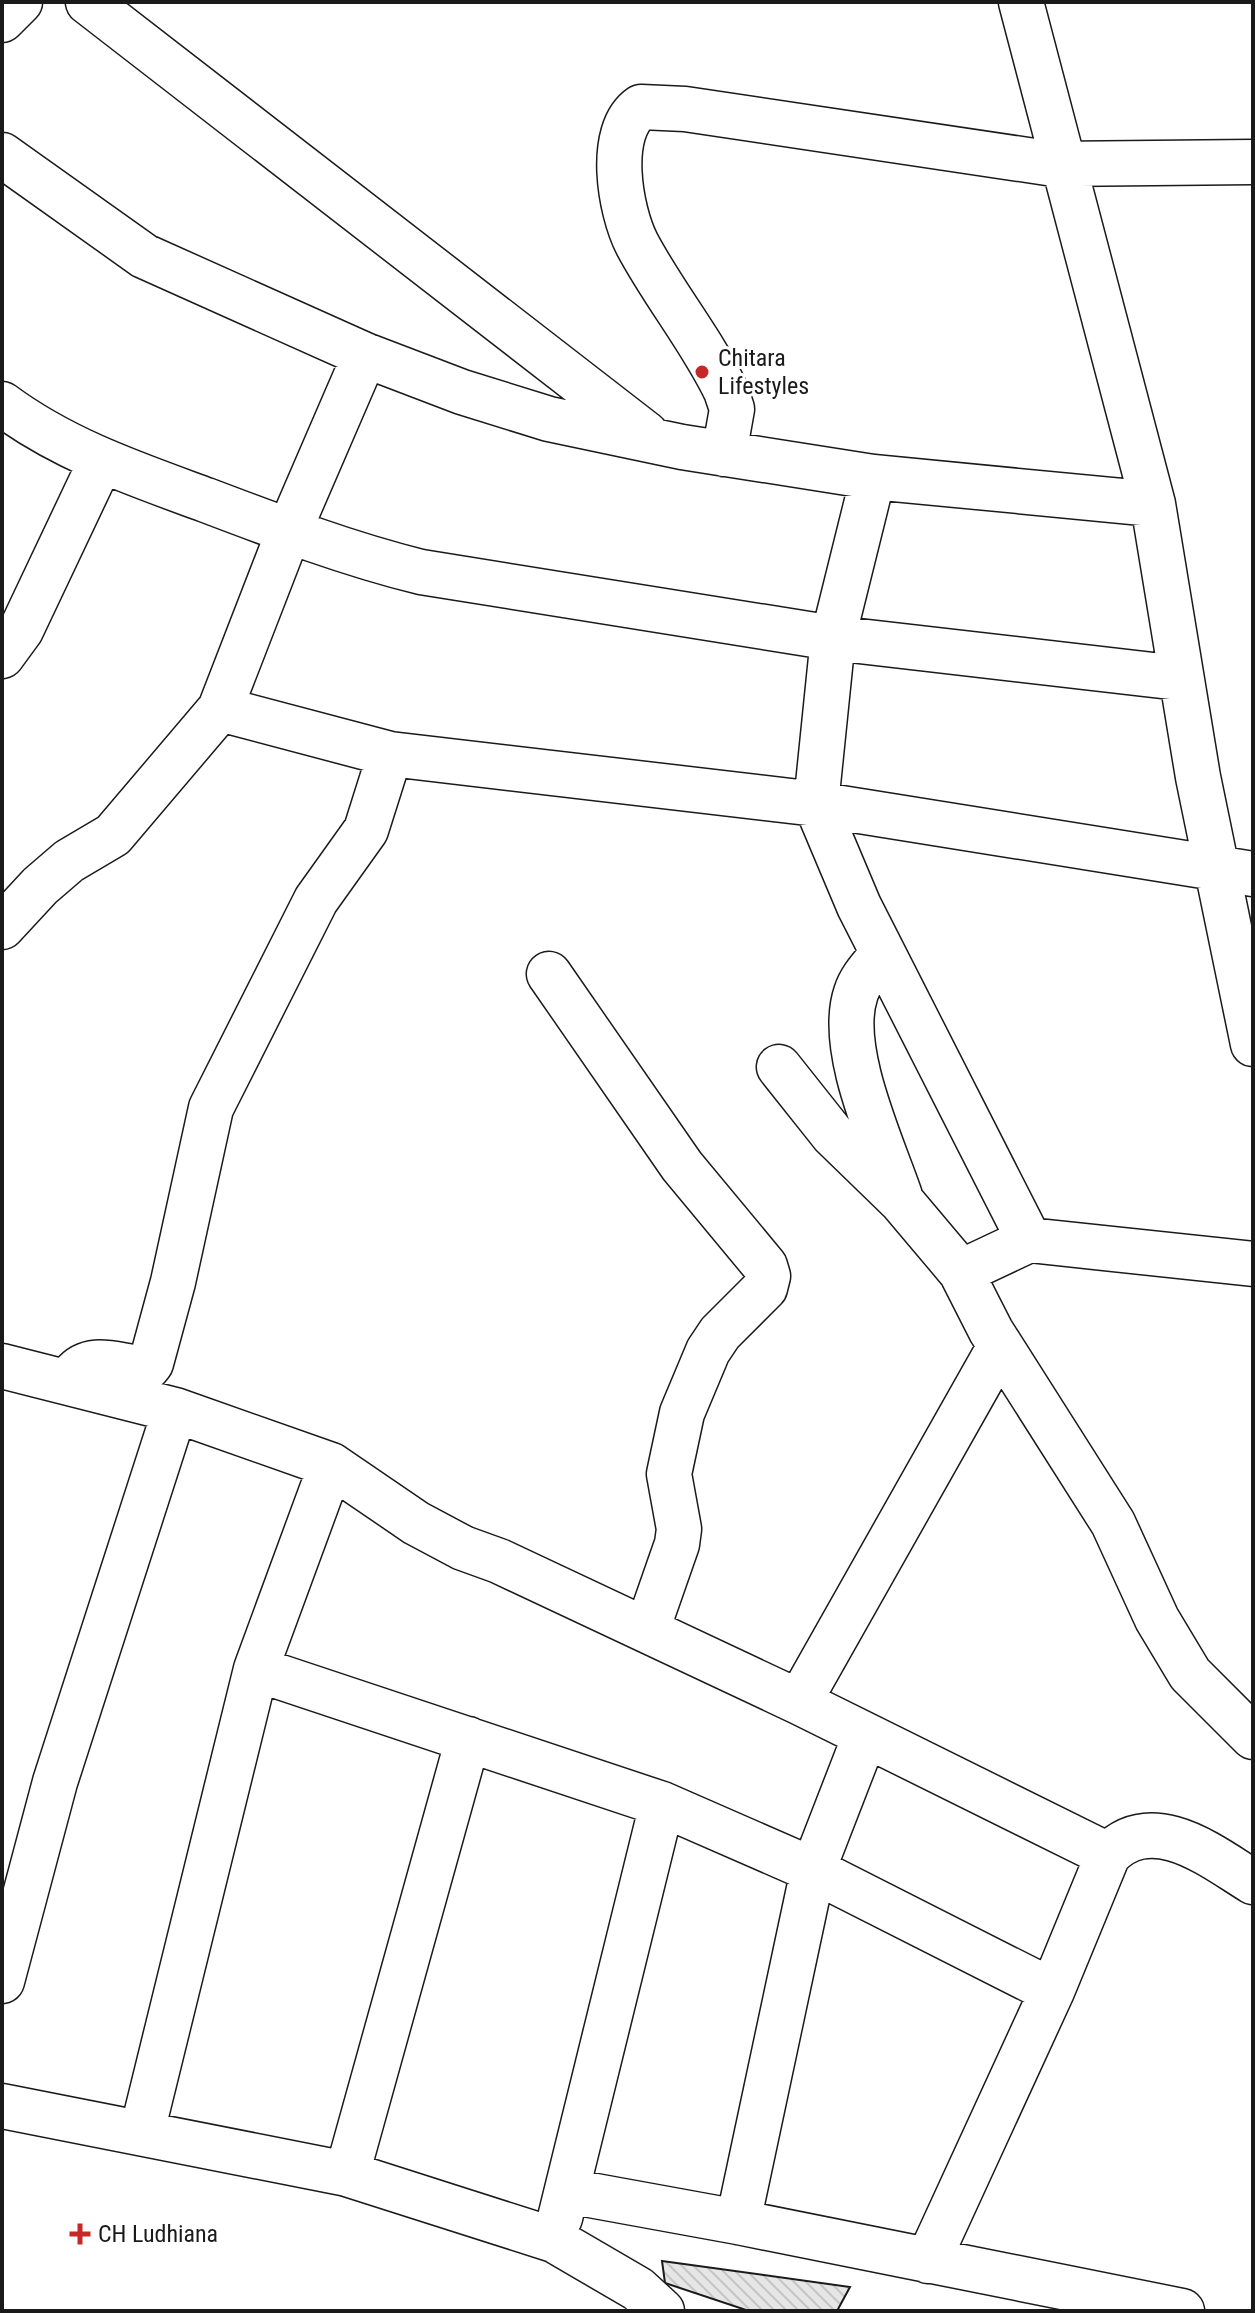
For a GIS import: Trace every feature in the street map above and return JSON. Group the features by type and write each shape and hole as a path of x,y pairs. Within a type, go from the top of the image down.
{"street":[{"path":"2,20 20,2"},
{"path":"88,2 654,440"},
{"path":"1024,3 1153,504 1179,678 1236,871 1253,1044"},
{"path":"724,454 732,409 726,391 636,242 624,201 618,153 632,113 651,105 674,107 1064,165 1253,162"},
{"path":"2,155 144,256 365,355 462,392 549,419 724,454 873,477 1153,504"},
{"path":"2,927 40,886 69,861 113,835 220,709 289,531 365,355"},
{"path":"2,404 53,438 101,461 289,531 421,572 833,638 1179,678"},
{"path":"2,656 21,630 101,461"},
{"path":"873,477 833,638 816,804 883,953 1029,1240"},
{"path":"220,709 390,754 816,804 1236,871"},
{"path":"69,1383 76,1371 99,1362 138,1368 147,1368 151,1363 173,1282 211,1108 316,900 366,830 390,754"},
{"path":"883,953 862,979 852,1019 861,1081 902,1202"},
{"path":"549,974 682,1166 765,1266 768,1276 765,1288 720,1333 692,1383 673,1445 669,1474 679,1529 677,1544 647,1630"},
{"path":"779,1067 833,1135 902,1202 961,1272 1000,1346 1113,1523 1157,1619 1190,1674 1253,1737"},
{"path":"961,1272 1029,1240 1253,1264"},
{"path":"799,1702 1000,1346"},
{"path":"2,1366 175,1410 331,1465 416,1523 463,1548 499,1561 799,1702 1108,1855"},
{"path":"2,1981 55,1782 175,1410"},
{"path":"142,2132 256,1669 331,1465"},
{"path":"256,1669 662,1804 813,1870 1052,1991"},
{"path":"738,2222 813,1870 865,1736"},
{"path":"347,2174 468,1739"},
{"path":"554,2240 662,1804"},
{"path":"928,2261 1052,1991 1108,1855 1120,1843 1143,1836 1167,1835 1196,1847 1253,1882"},
{"path":"2,2106 347,2174 554,2240 638,2289 662,2311"},
{"path":"568,2191 1182,2311"}],"building":[{"path":"662,2261 850,2287 837,2311 749,2311 665,2283"}],"place":[{"name":"Chitara Lifestyles","path":"702,372"},
{"name":"CH Ludhiana","path":"80,2234"}]}
